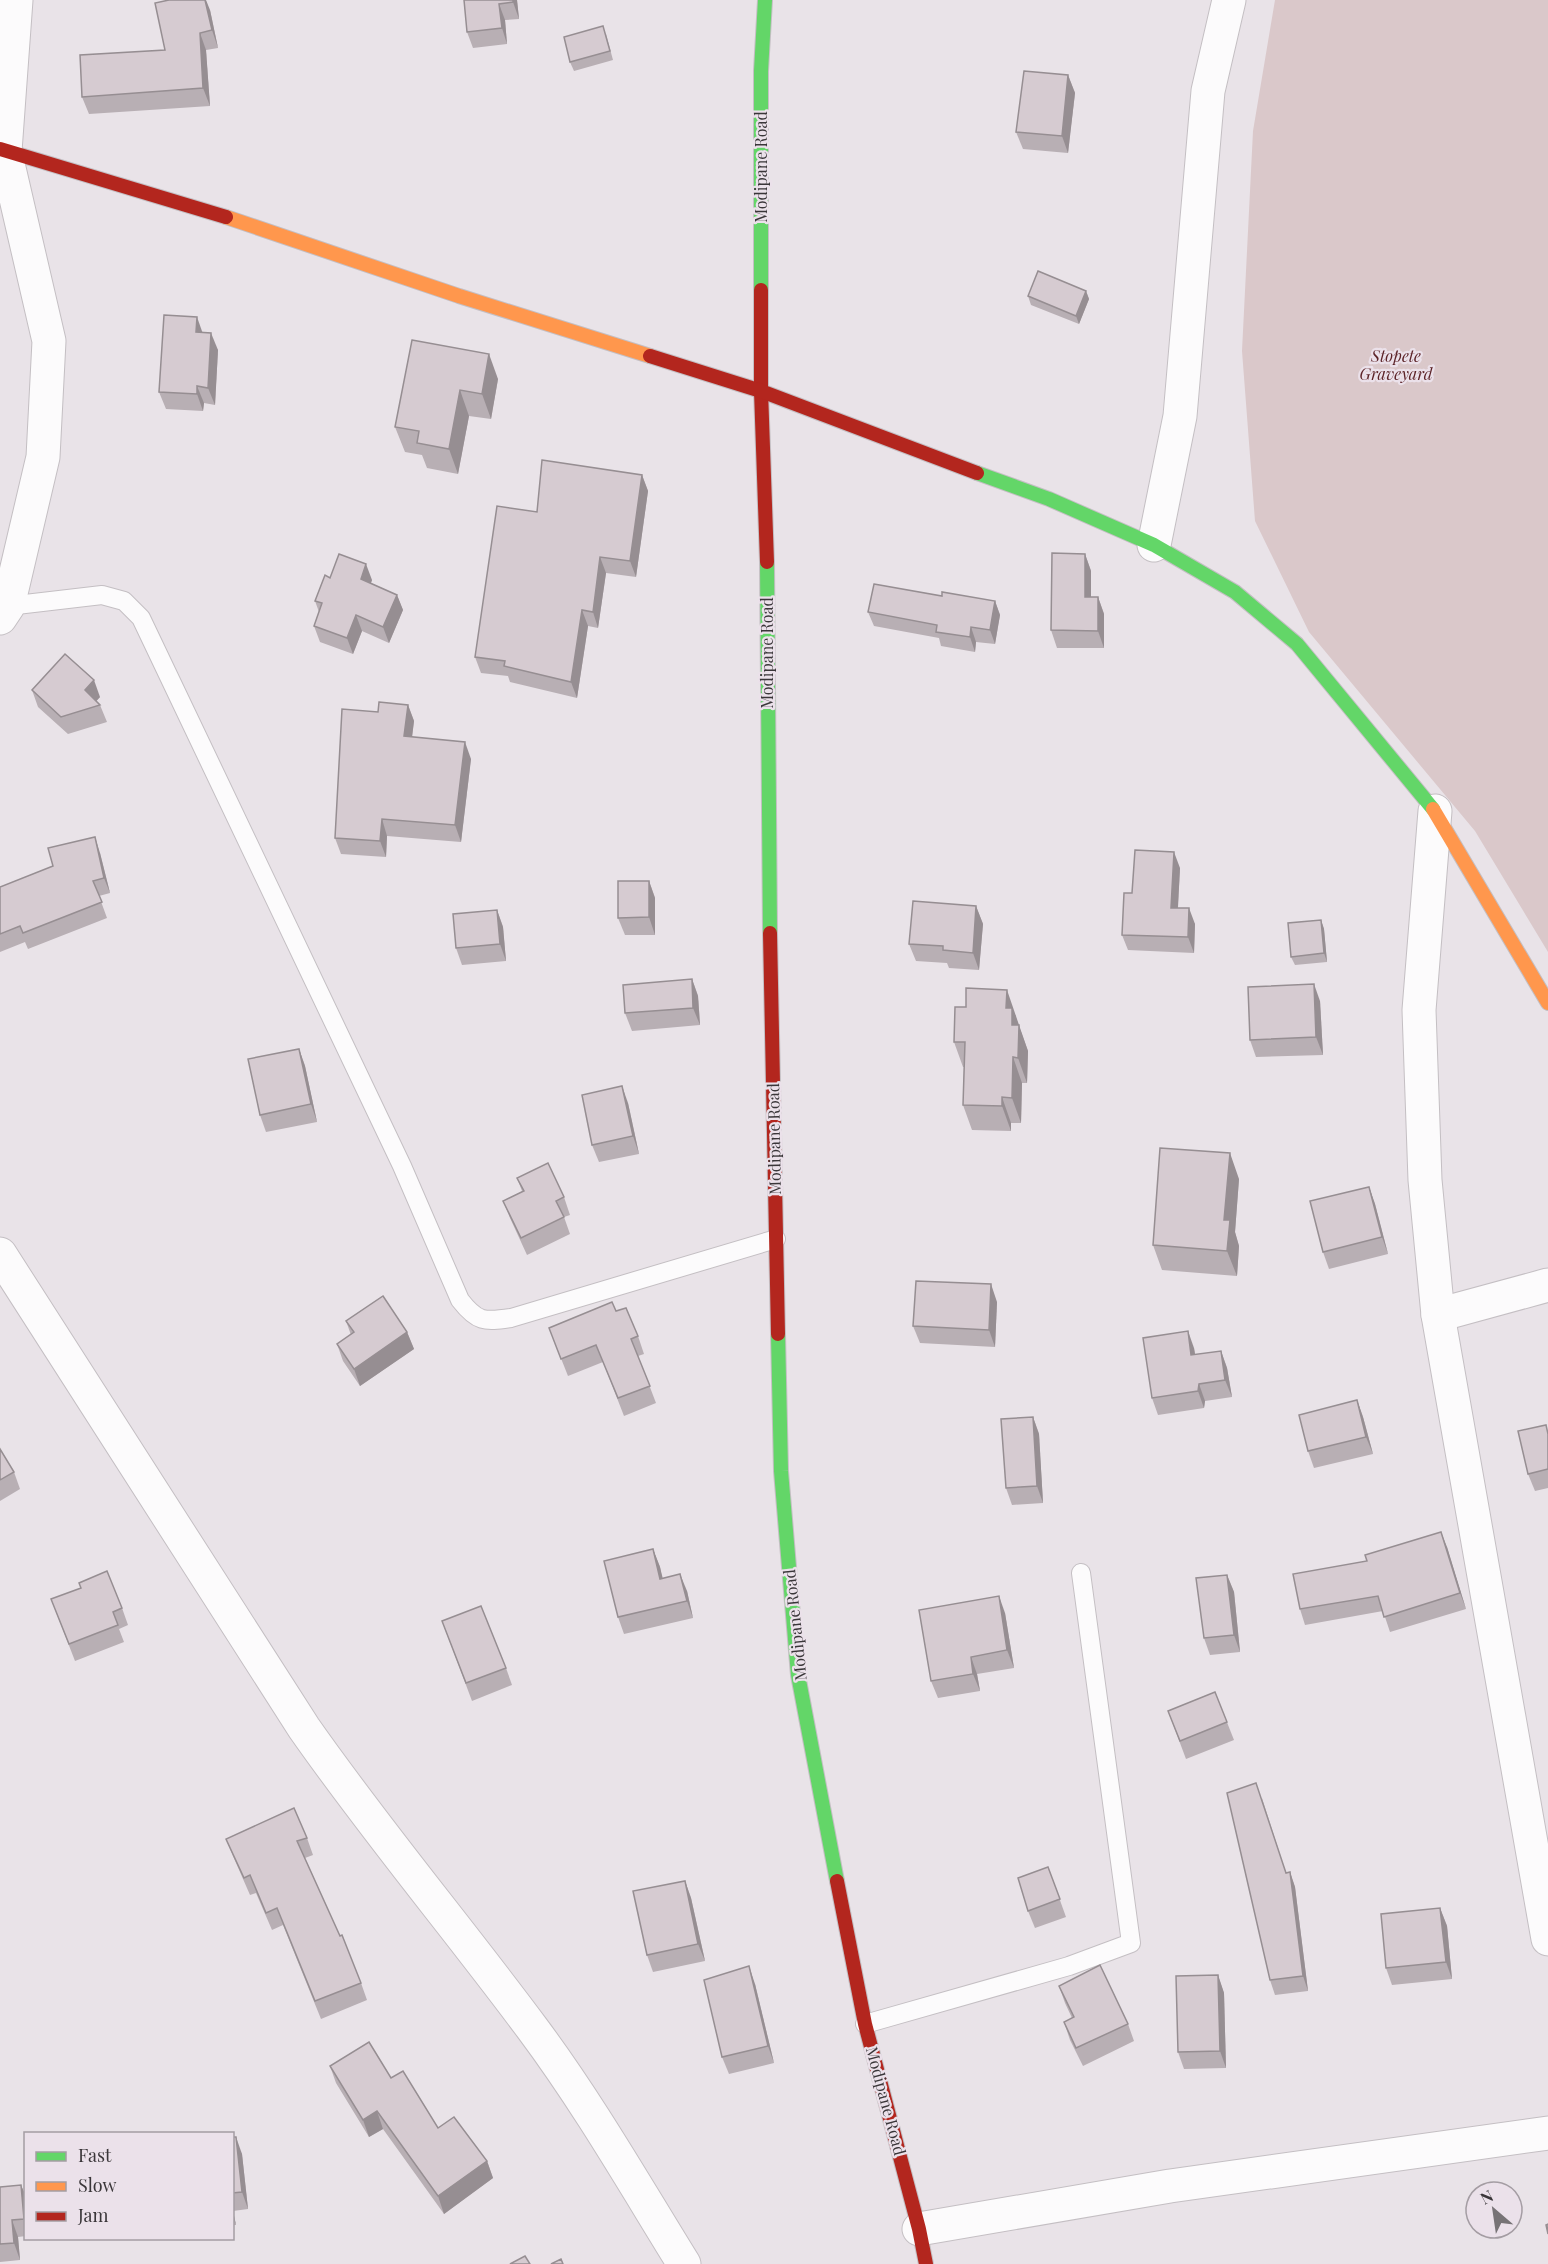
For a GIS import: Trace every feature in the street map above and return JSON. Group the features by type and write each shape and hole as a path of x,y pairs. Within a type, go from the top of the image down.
{"main road":[{"name":"Modipane Road","path":"765,0 761,83 761,391 767,535 768,831 781,1471 798,1675 865,2024 919,2229 926,2264"},
{"path":"3,150 241,222 459,296 761,391 1049,499 1154,545 1234,592 1297,644 1435,811 1548,1003"}],"street":[{"path":"4,612 43,457 49,340 3,150 16,0"},
{"path":"1154,545 1180,416 1208,91 1229,0"},
{"path":"1435,811 1419,1010 1425,1180 1438,1315 1548,1940"},
{"path":"0,1254 304,1728 352,1797 564,2072 684,2264"},
{"path":"1438,1315 1548,1285"},
{"path":"919,2229 1170,2186 1548,2133"}],"lane":[{"path":"4,612 102,595 124,601 141,618 402,1166 460,1300 472,1315 488,1321 511,1318 776,1239"},
{"path":"865,2024 1069,1966 1131,1943 1081,1573"}],"green space":[{"name":"Stopete Graveyard","path":"1275,0 1548,0 1548,952 1475,831 1309,632 1255,521 1242,351 1253,131"}],"building":[{"path":"169,0 205,0 212,30 200,33 203,88 82,97 80,55 165,50 155,3"},
{"path":"464,0 513,0 513,2 499,4 502,28 467,32"},
{"path":"603,26 610,51 570,62 564,37"},
{"path":"1024,71 1068,75 1062,136 1016,132"},
{"path":"1038,271 1086,291 1076,316 1028,296"},
{"path":"164,315 197,317 196,332 211,333 208,388 197,386 197,394 159,392"},
{"path":"412,340 489,354 482,394 460,390 449,449 417,443 419,431 395,427"},
{"path":"542,460 642,475 630,561 600,557 593,612 582,610 571,682 504,666 505,661 475,657 497,506 537,512"},
{"path":"1052,553 1085,554 1085,597 1098,597 1098,631 1051,630"},
{"path":"339,554 366,564 361,579 397,595 383,627 356,615 347,638 314,626 322,603 315,601 325,575 330,578"},
{"path":"874,584 942,596 942,592 995,601 990,630 971,627 970,637 936,632 937,625 868,612"},
{"path":"65,654 94,680 85,690 100,705 61,717 32,690"},
{"path":"379,702 408,705 404,736 465,742 455,825 382,819 380,841 335,838 342,709 378,712"},
{"path":"95,837 104,878 93,881 102,902 23,933 20,926 0,934 0,887 53,866 48,848"},
{"path":"1135,850 1174,852 1171,908 1189,908 1188,937 1122,935 1124,893 1132,893"},
{"path":"618,881 649,881 649,917 618,918"},
{"path":"913,901 976,906 973,953 943,950 943,946 909,944"},
{"path":"497,910 500,944 456,948 453,914"},
{"path":"1321,920 1324,953 1291,957 1288,923"},
{"path":"692,979 693,1008 625,1013 623,985"},
{"path":"1314,984 1316,1037 1250,1040 1248,987"},
{"path":"966,988 1007,990 1006,1008 1012,1008 1012,1025 1019,1025 1018,1058 1013,1057 1012,1098 1002,1097 1002,1106 963,1105 965,1042 954,1042 955,1007 966,1007"},
{"path":"299,1049 311,1104 260,1115 248,1059"},
{"path":"622,1086 633,1136 592,1145 582,1095"},
{"path":"1160,1148 1230,1153 1224,1220 1230,1220 1227,1251 1153,1245"},
{"path":"548,1163 564,1197 556,1201 564,1217 521,1238 503,1201 524,1191 517,1178"},
{"path":"1369,1187 1382,1237 1323,1252 1310,1201"},
{"path":"916,1281 991,1284 989,1330 913,1326"},
{"path":"383,1296 407,1332 354,1369 337,1344 354,1332 346,1321"},
{"path":"612,1302 616,1311 626,1308 638,1336 631,1339 650,1386 618,1398 596,1345 561,1359 549,1328"},
{"path":"1188,1331 1191,1355 1221,1351 1225,1380 1199,1384 1198,1391 1152,1398 1143,1338"},
{"path":"1357,1400 1366,1437 1308,1451 1299,1415"},
{"path":"1033,1417 1037,1486 1006,1488 1001,1419"},
{"path":"1546,1425 1548,1469 1528,1474 1518,1431"},
{"path":"0,1449 14,1472 0,1480"},
{"path":"1441,1532 1460,1593 1384,1617 1378,1596 1300,1609 1293,1574 1367,1561 1365,1555"},
{"path":"653,1549 660,1579 680,1574 687,1601 618,1617 604,1561"},
{"path":"107,1571 122,1608 113,1612 118,1625 69,1644 51,1599 81,1588 79,1583"},
{"path":"1227,1575 1234,1635 1204,1638 1196,1578"},
{"path":"999,1596 1007,1650 971,1657 973,1674 931,1681 919,1610"},
{"path":"481,1606 506,1668 466,1683 442,1621"},
{"path":"1215,1692 1227,1722 1180,1741 1168,1711"},
{"path":"1256,1783 1286,1873 1290,1872 1303,1976 1270,1980 1227,1793"},
{"path":"294,1808 307,1838 297,1841 340,1936 342,1935 361,1983 315,2001 277,1908 266,1913 250,1875 244,1878 226,1839"},
{"path":"1048,1867 1060,1899 1028,1911 1018,1878"},
{"path":"685,1881 698,1944 647,1955 633,1891"},
{"path":"1440,1908 1446,1962 1386,1968 1381,1914"},
{"path":"1100,1965 1128,2024 1076,2048 1064,2022 1074,2017 1059,1986"},
{"path":"749,1966 768,2046 722,2057 704,1980"},
{"path":"1218,1975 1220,2051 1178,2052 1176,1976"},
{"path":"369,2042 391,2078 403,2071 438,2128 454,2117 487,2161 438,2196 377,2111 363,2120 330,2066"},
{"path":"234,2137 236,2137 242,2192 234,2193"},
{"path":"21,2185 24,2219 12,2220 14,2243 0,2244 0,2187"},
{"path":"525,2256 530,2264 510,2264"},
{"path":"561,2259 563,2264 551,2264"}],"traffic: fast":[{"path":"761,290 761,71 765,0"},
{"path":"977,473 1049,499 1154,545 1235,592 1297,644 1433,809"},
{"path":"767,562 770,933"},
{"path":"778,1334 781,1471 798,1675 837,1881"}],"traffic: slow":[{"path":"226,217 459,296 650,356"},
{"path":"1433,809 1548,1003"}],"traffic: jam":[{"path":"0,149 226,217"},
{"path":"761,290 761,391 767,562"},
{"path":"650,356 761,391 977,473"},
{"path":"770,933 778,1334"},
{"path":"837,1881 865,2024 919,2229 926,2264"}]}
